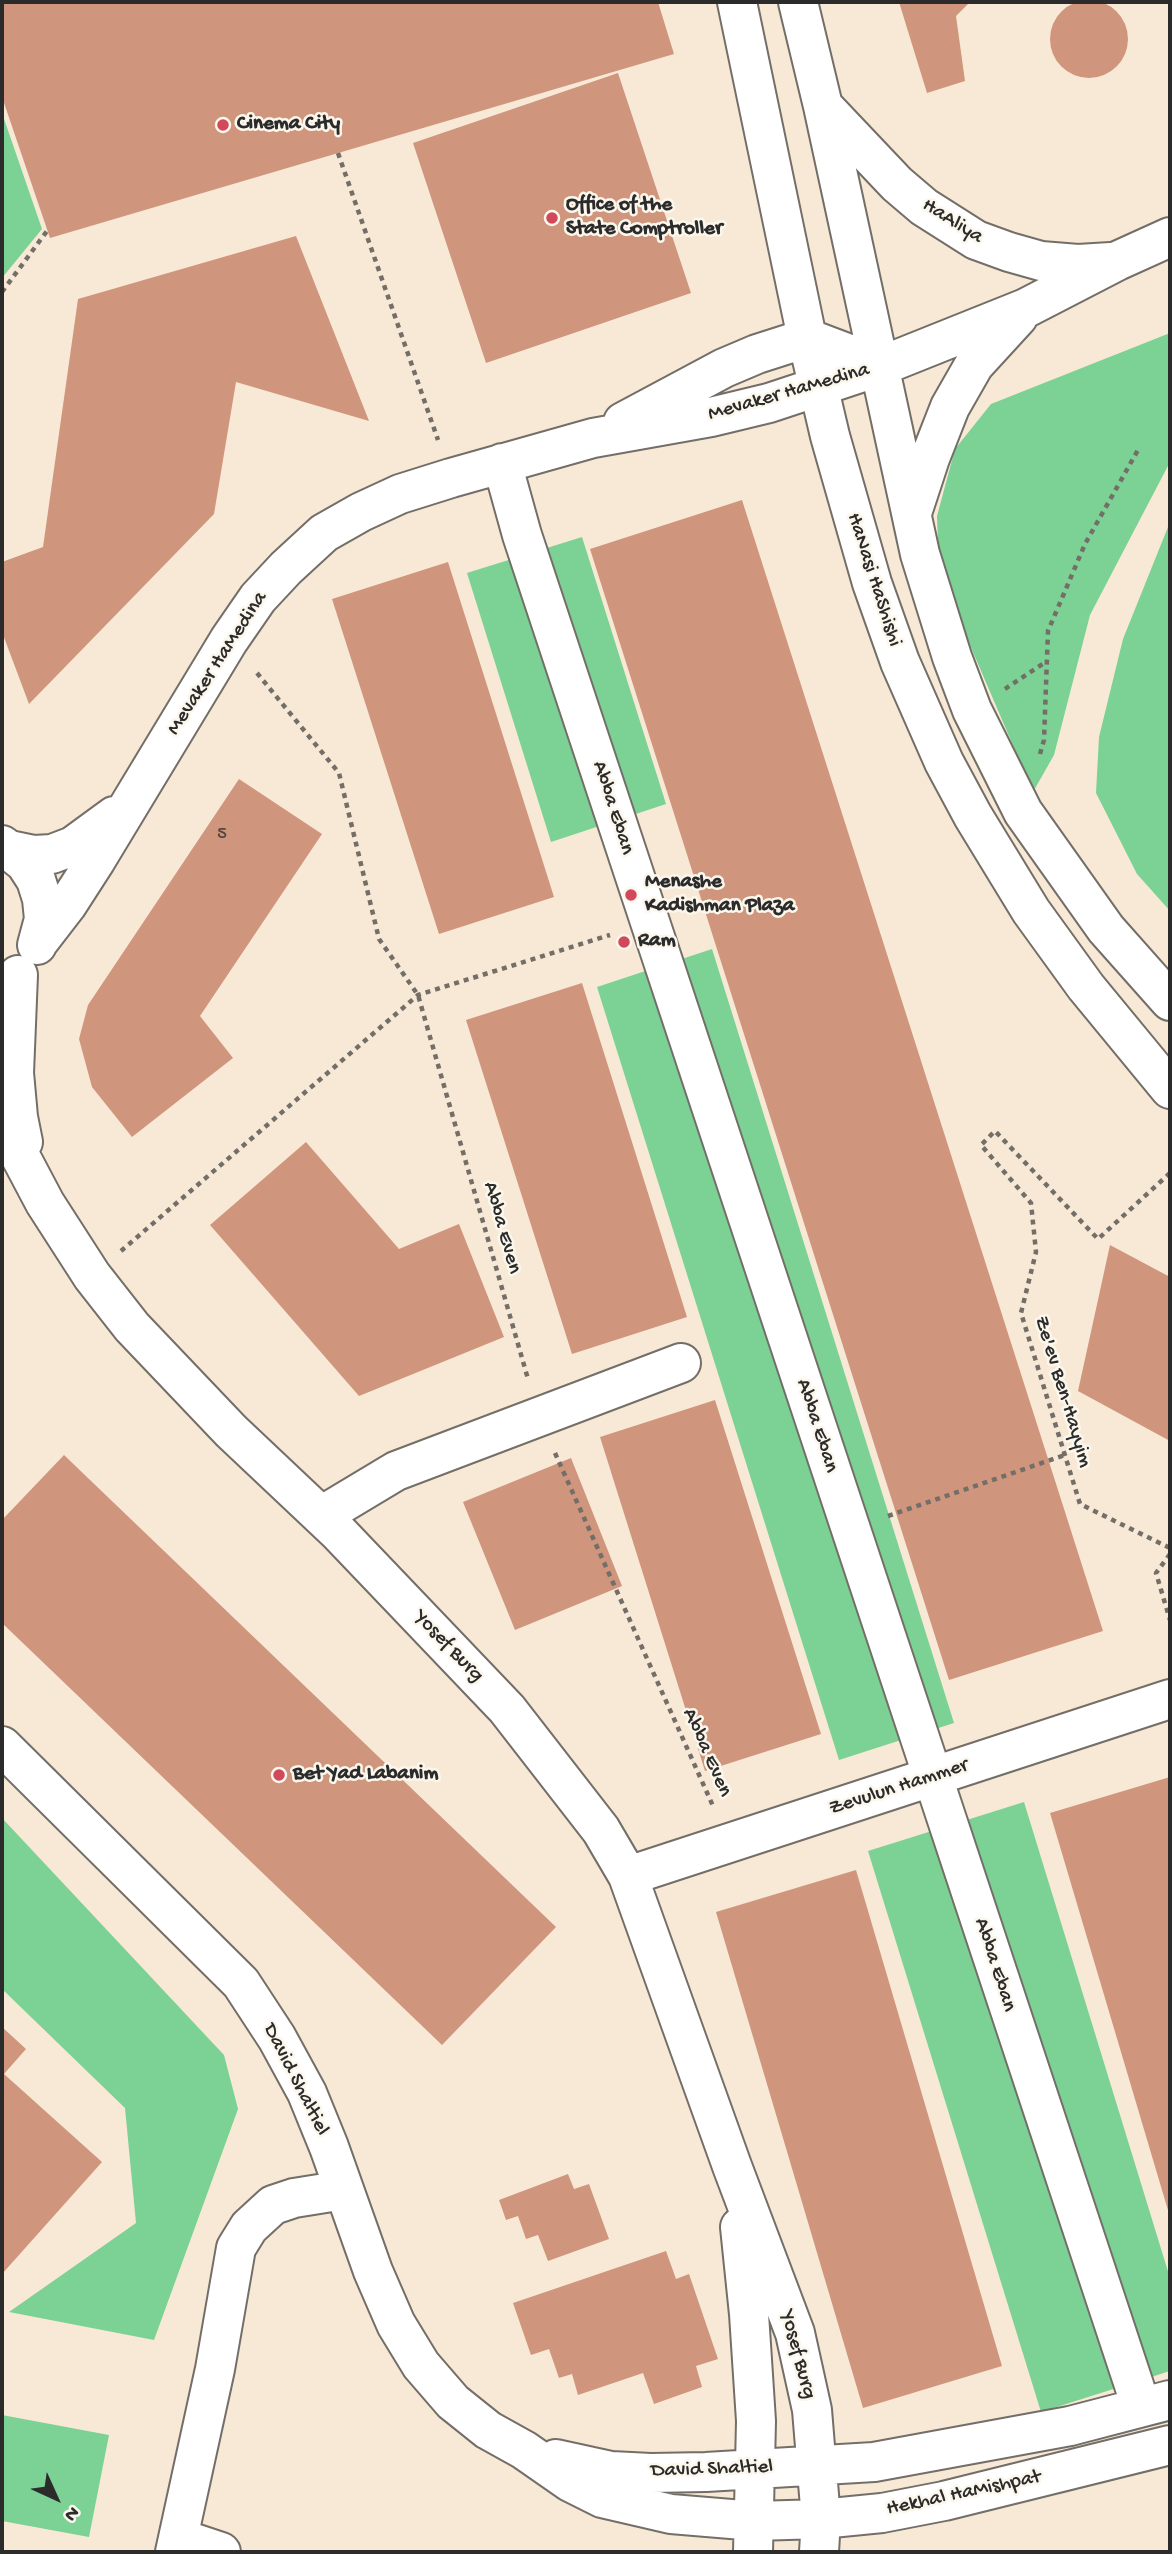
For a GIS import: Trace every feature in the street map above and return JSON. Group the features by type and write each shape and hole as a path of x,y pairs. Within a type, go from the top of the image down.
{"street":[{"name":"HaNasi HaShishi","path":"737,2 818,387 850,510 900,662 944,762 973,816 1031,911 1086,987 1170,1089"},
{"path":"798,2 912,515 934,604 956,667 993,755 1023,812 1106,929 1170,1001"},
{"name":"HaAliya","path":"823,106 897,184 924,207 976,240 1041,261 1078,264 1116,261"},
{"name":"HaAliya","path":"881,366 1026,308 1116,261 1170,237"},
{"path":"912,515 942,425 956,396 974,365 1026,308"},
{"name":"Mevaker HaMedina","path":"593,438 724,368 807,338 881,366"},
{"name":"Mevaker HaMedina","path":"10,980 31,959 40,940 67,905 229,640 258,598 324,533 400,494 451,478 593,438 711,417 769,403 881,366"},
{"name":"Abba Eban","path":"502,463 522,535 932,1777 1153,2394"},
{"name":"Mevaker HaMedina","path":"6,847 34,855 52,854 73,846 97,831 131,801"},
{"path":"6,847 25,863 36,880 43,899 44,919 40,940"},
{"name":"Yosef Burg","path":"10,980 18,1117 25,1152 45,1203"},
{"name":"Yosef Burg","path":"2,1114 17,1150 45,1203 92,1276 132,1328 172,1371 321,1516 507,1709 601,1830 628,1877 795,2333 812,2410 818,2466 820,2536"},
{"path":"321,1516 396,1471 681,1363"},
{"name":"Zevulun Hammer","path":"628,1877 1170,1699"},
{"name":"David Shaltiel","path":"2,1746 241,1983 307,2093 373,2271 396,2324 421,2365 453,2402 488,2430 524,2450 570,2482 602,2498 754,2537"},
{"name":"Yosef Burg","path":"732,2166 750,2314 756,2469 754,2537"},
{"path":"222,2552 177,2545 215,2369 236,2248 250,2227 274,2205 294,2198 344,2190"},
{"path":"818,2466 874,2462 1070,2426 1153,2394"},
{"name":"Hekhal HaMishpat","path":"754,2537 820,2536 882,2512 944,2501 1170,2445"},
{"name":"David Shaltiel","path":"524,2450 571,2464 611,2471 706,2473 818,2466"}],"path":[{"path":"338,153 451,478"},
{"path":"2,292 47,230"},
{"path":"1023,812 1044,740 1048,631 1084,544 1138,450"},
{"name":"Abba Even","path":"229,640 339,773 379,939 418,995 538,1417 730,1843"},
{"path":"92,1276 418,995 650,922"},
{"name":"Ze'ev Ben-Hayyim","path":"1170,1173 1098,1239 995,1131 981,1145 1031,1203 1036,1252 1021,1312 1080,1504 1170,1548"},
{"path":"850,1529 1065,1455"},
{"path":"1170,1554 1156,1573 1170,1620"}],"green space":[{"path":"2,113 42,229 2,278"},
{"path":"1170,333 1170,462 1090,615 1054,755 1033,792 939,573 937,516 955,449 991,404"},
{"path":"1170,522 1170,911 1137,874 1096,793 1099,737 1123,639"},
{"path":"582,537 666,804 551,842 467,573"},
{"path":"712,949 954,1723 839,1760 597,987"},
{"path":"1024,1802 1170,2278 1170,2371 1041,2412 868,1851"},
{"path":"2,1818 224,2055 238,2109 154,2340 9,2312 136,2223 125,2108 2,1989"},
{"path":"2,2415 109,2435 89,2537 2,2521"}],"building":[{"path":"1081,0 1097,0 1111,6 1122,17 1128,31 1128,47 1122,61 1111,72 1097,78 1081,78 1067,72 1056,61 1050,47 1050,31 1056,17 1067,6"},
{"name":"Cinema City","path":"2,2 658,2 674,54 50,238 2,97"},
{"path":"899,2 970,2 956,16 965,81 927,93"},
{"name":"Office of the State Comptroller","path":"618,73 691,293 486,363 413,143"},
{"path":"296,236 369,421 236,382 214,514 29,704 2,632 2,562 43,547 78,299"},
{"path":"742,500 1103,1631 949,1680 590,549"},
{"path":"448,562 554,897 439,934 332,599"},
{"path":"239,779 322,834 200,1016 233,1058 132,1137 92,1087 79,1039 88,1005"},
{"path":"582,983 687,1317 572,1354 466,1020"},
{"path":"306,1142 399,1249 459,1224 504,1337 359,1396 210,1225"},
{"path":"1110,1245 1170,1277 1170,1441 1078,1391"},
{"path":"715,1400 821,1734 705,1771 600,1437"},
{"name":"Bet Yad Labanim","path":"64,1455 556,1927 442,2045 2,1623 2,1520"},
{"path":"571,1458 622,1586 515,1630 463,1502"},
{"path":"1170,1777 1170,2217 1050,1813"},
{"path":"856,1870 1002,2366 863,2408 716,1912"},
{"path":"2,2027 26,2049 4,2074 102,2162 2,2274"},
{"path":"568,2174 574,2189 589,2184 609,2239 548,2261 538,2235 526,2239 518,2216 506,2220 499,2200"},
{"path":"666,2251 676,2279 689,2274 718,2359 696,2366 702,2387 654,2404 643,2373 578,2395 572,2374 559,2378 549,2349 531,2355 513,2303"}],"place":[{"name":"Cinema City","path":"223,125"},
{"name":"Office of the State Comptroller","path":"552,218"},
{"name":"Menashe Kadishman Plaza","path":"631,895"},
{"name":"Ram","path":"624,942"},
{"name":"Bet Yad Labanim","path":"279,1775"}]}
